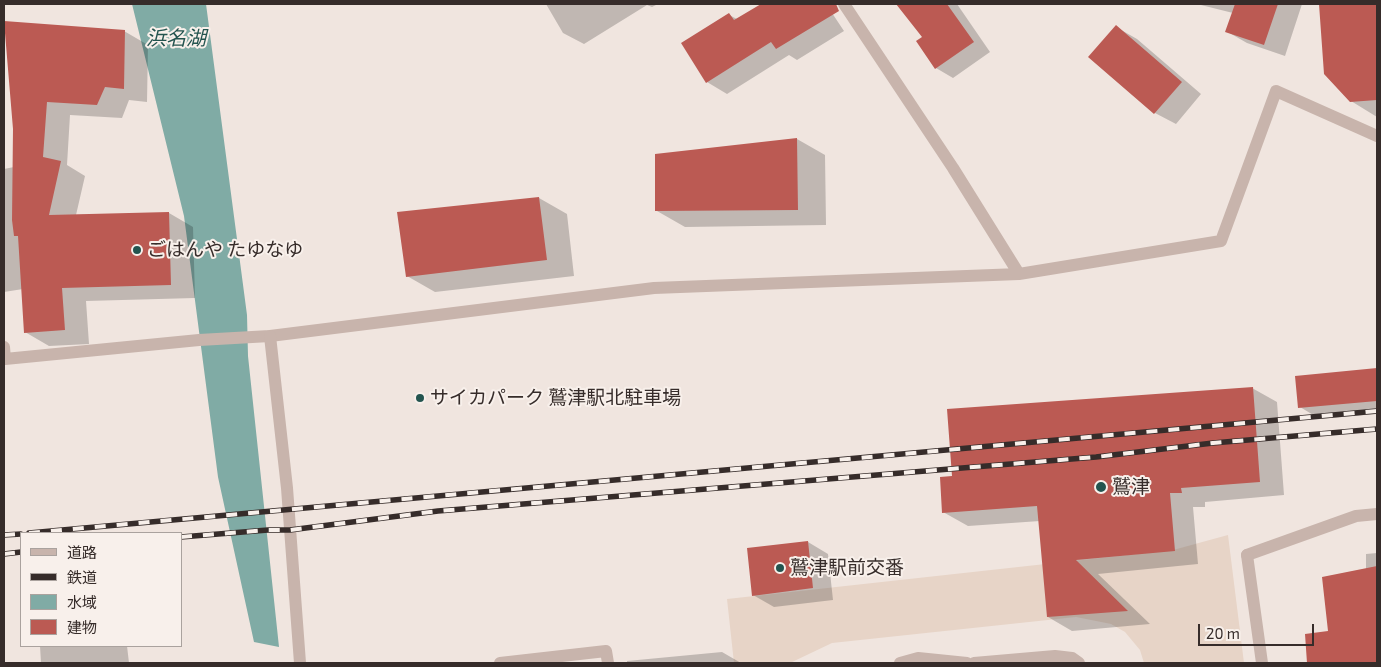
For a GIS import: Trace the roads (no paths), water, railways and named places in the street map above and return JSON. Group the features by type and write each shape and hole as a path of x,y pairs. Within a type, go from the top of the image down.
{"street":[{"path":"844,4 953,168 1019,274"},
{"path":"4,346 5,358 199,340 270,336 654,288 1019,274 1222,241 1276,91 1377,136"},
{"path":"270,336 287,488 300,663"},
{"path":"1262,663 1247,555 1356,516 1377,514"},
{"path":"500,663 606,650 608,663"},
{"path":"974,663 1055,656 1072,658 1079,663"},
{"path":"900,663 918,658 967,663"}],"water":[{"name":"浜名湖","path":"132,4 206,4 247,315 248,356 279,647 254,642 218,477 184,216"}],"railway":[{"path":"40,532 1377,411"},
{"path":"182,537 290,530 438,511 1096,457 1213,443 1377,429"},
{"path":"4,535 20,534"},
{"path":"4,554 20,552"}],"place":[{"name":"ごはんや たゆなゆ","path":"137,250"},
{"name":"サイカパーク 鷲津駅北駐車場","path":"420,398"},
{"name":"鷲津","path":"1101,487"},
{"name":"鷲津駅前交番","path":"780,568"}]}
